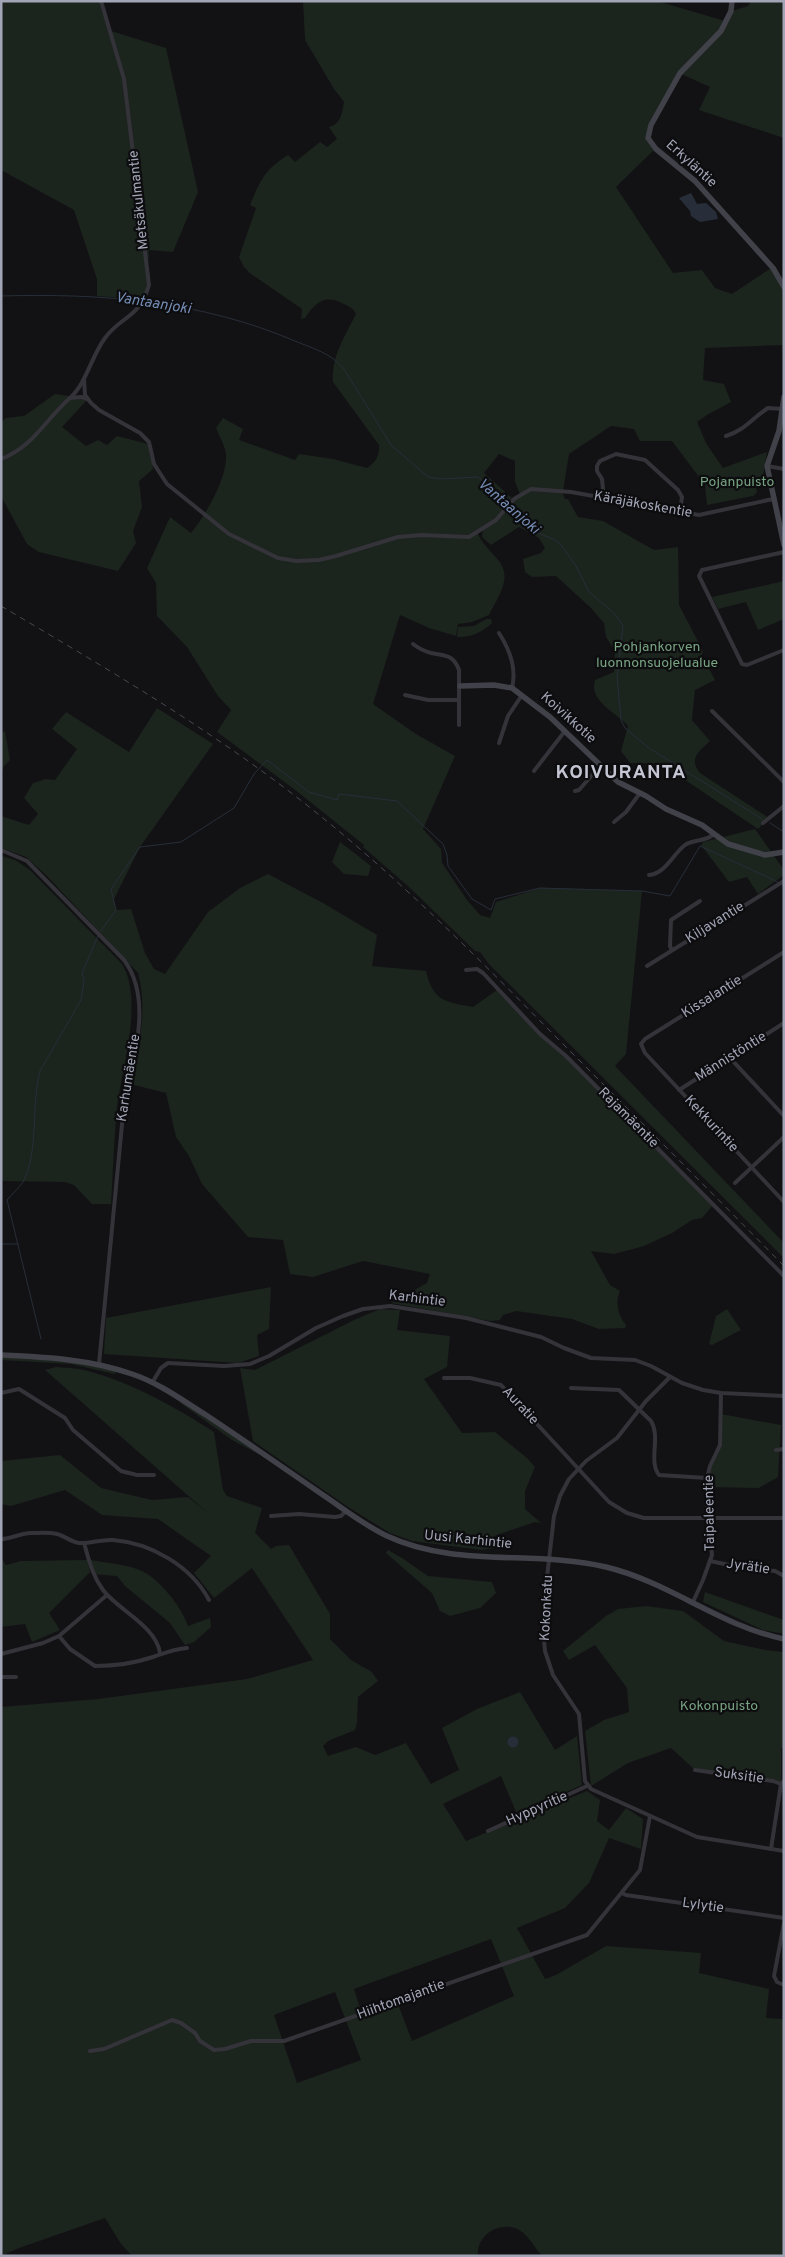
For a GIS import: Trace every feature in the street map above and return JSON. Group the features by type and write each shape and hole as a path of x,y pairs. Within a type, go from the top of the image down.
{"street":[{"name":"Metsäkulmantie","path":"1,459 17,453 27,445 70,398 84,380 105,337 129,318 143,301 148,280 124,79 101,1"},
{"name":"Erkyläntie","path":"732,1 731,11 720,31 680,73 651,125 648,138 656,149 695,181 773,268 784,287"},
{"path":"84,380 83,384 88,399"},
{"path":"70,398 81,397 88,399"},
{"path":"784,397 775,448 767,466 773,499 782,527 784,545"},
{"name":"Käräjäkoskentie","path":"88,399 99,410 126,424 149,442 154,464 161,477 219,528 278,558 296,561 319,560 403,536 469,537 496,520 511,503 531,489 571,492 699,515 773,499"},
{"path":"726,436 748,427 757,415 768,408 783,409"},
{"path":"604,499 602,479 597,471 597,466 600,462 616,454 644,460 678,490 682,497 680,512"},
{"path":"767,466 784,469"},
{"path":"784,552 702,570 699,576 742,664 748,665 784,650"},
{"path":"498,633 509,650 514,665 512,688"},
{"path":"413,644 422,650 452,658 459,670 460,725"},
{"name":"Koivikkotie","path":"460,686 494,685 512,688 565,731 618,782 666,809 702,825 728,844 765,855 783,854"},
{"path":"405,695 433,701 460,700"},
{"path":"499,743 508,716 522,695"},
{"path":"712,712 784,782"},
{"path":"534,771 565,731"},
{"path":"575,791 579,790 600,766"},
{"path":"614,822 626,812 640,793"},
{"path":"763,823 784,806"},
{"path":"649,875 660,871 683,846 697,840 710,838 714,834"},
{"name":"Karhumäentie","path":"1,850 27,861 124,960 132,970 138,993 137,1042 126,1083 99,1364"},
{"name":"Kiljavantie","path":"647,966 784,881"},
{"path":"672,950 670,946 671,920 700,900"},
{"name":"Kissalantie","path":"641,1044 645,1039 784,952"},
{"name":"Rajamäentie","path":"466,970 477,969 483,973 540,1034 566,1056 784,1276"},
{"path":"782,1025 784,1031"},
{"name":"Männistöntie","path":"679,1090 782,1025"},
{"name":"Kekkurintie","path":"641,1044 645,1053 784,1202"},
{"path":"730,1058 784,1116"},
{"path":"735,1182 784,1137"},
{"name":"Karhintie","path":"152,1383 161,1368 168,1363 224,1366 250,1364 269,1356 316,1328 343,1316 363,1309 390,1306 466,1318 541,1337 591,1358 635,1360 692,1387 721,1393 784,1396"},
{"path":"1,1355 42,1357 99,1364 134,1374 152,1383"},
{"name":"Kokonkatu","path":"587,1786 579,1714 554,1675 545,1650 543,1630 554,1516 560,1496 569,1479 578,1469 617,1438 639,1409 670,1377"},
{"name":"Auratie","path":"444,1378 470,1378 501,1386 614,1507 627,1514 644,1518 784,1518"},
{"name":"Uusi Karhintie","path":"152,1383 215,1421 346,1511 388,1536 427,1550 454,1554 549,1560 590,1564 618,1570 693,1602 747,1629 784,1639"},
{"path":"571,1388 618,1390 639,1409 655,1428 655,1468 659,1475 707,1478"},
{"path":"1,1393 19,1389 65,1418 73,1430 121,1471 137,1475 154,1475"},
{"name":"Taipaleentie","path":"693,1602 710,1561 712,1545 708,1517 707,1478 710,1466 720,1445 721,1393"},
{"path":"776,1450 784,1449"},
{"path":"271,1516 298,1514 334,1517 341,1516 346,1511"},
{"path":"1,1538 7,1539 24,1533 47,1533 56,1534 78,1543 110,1540 129,1542 154,1550 195,1580 203,1588 210,1600"},
{"path":"84,1543 92,1574 107,1595 137,1621 156,1643 160,1653"},
{"name":"Jyrätie","path":"710,1561 739,1567 775,1571 784,1576"},
{"path":"1,1654 43,1643 59,1636 107,1595"},
{"path":"59,1636 77,1655 95,1666 154,1657 160,1653 187,1648"},
{"path":"1,1677 16,1677"},
{"name":"Suksitie","path":"695,1770 783,1782"},
{"path":"771,1849 783,1782"},
{"path":"587,1786 697,1837 784,1851"},
{"name":"Hyppyritie","path":"488,1831 587,1786"},
{"name":"Hiihtomajantie","path":"90,2051 104,2049 172,2020 181,2023 195,2033 200,2042 214,2050 225,2049 251,2040 284,2041 297,2038 587,1935 640,1870 650,1816"},
{"name":"Lylytie","path":"622,1893 784,1918"},
{"path":"784,1923 774,1976 777,1982 784,1985"}],"green space":[{"path":"1,1 99,1 108,30 166,48 198,192 173,252 149,250 146,300 97,296 97,279 74,210 1,170"},
{"path":"303,1 657,1 725,21 720,30 689,62 647,132 655,149 616,187 673,273 702,270 715,288 732,294 771,268 784,288 784,345 705,348 703,380 724,384 731,402 697,422 706,443 723,468 767,452 763,476 758,478 755,483 757,492 753,496 707,505 705,485 672,441 640,441 634,429 611,426 569,454 563,491 541,488 562,491 565,499 568,499 578,517 603,521 654,550 678,547 679,605 703,651 702,655 715,680 695,690 692,720 710,741 696,756 695,763 700,773 769,818 758,829 660,763 630,763 621,751 628,726 599,700 594,687 595,680 614,672 615,651 606,637 604,623 591,608 556,576 532,577 525,572 523,559 541,553 545,548 539,538 519,527 491,545 482,537 483,529 496,520 520,494 515,482 515,461 499,454 484,473 512,498 495,519 477,532 503,568 504,582 489,615 472,622 458,624 456,636 429,628 400,615 373,704 416,734 455,756 423,829 441,849 442,863 467,900 480,915 490,918 496,902 540,888 642,891 626,1054 615,1066 784,1243 784,1258 489,964 480,952 475,951 408,886 363,847 364,845 294,789 217,732 231,710 218,696 187,647 157,616 156,583 147,568 170,517 191,533 203,517 214,496 226,463 226,454 216,428 223,418 243,429 239,440 295,460 299,454 333,459 367,468 375,461 379,452 379,445 333,382 336,355 356,314 354,310 337,301 326,300 317,304 305,318 301,319 302,309 251,274 244,267 239,257 256,208 250,205 264,176 274,165 288,155 295,162 320,142 327,147 337,139 329,127 338,121 342,114 344,102 334,89 305,40"},
{"path":"751,1 784,1 784,138 699,110 710,87 681,74 707,48 732,11 748,6"},
{"path":"55,394 87,400 62,427 86,446 98,440 107,445 117,436 148,444 151,450 153,469 139,481 142,507 133,531 136,543 118,571 39,552 27,544 1,496 1,422 6,418 24,416"},
{"path":"784,581 784,619 758,630 746,602 718,609 712,597"},
{"path":"486,619 491,619 492,623 480,632 457,637 458,627 474,626"},
{"path":"157,708 213,744 140,847 114,899 116,910 131,909 145,953 154,969 165,974 208,912 240,888 268,874 323,903 377,935 372,966 426,971 432,989 442,998 473,1007 497,990 714,1204 702,1218 692,1220 672,1233 644,1246 614,1254 591,1251 610,1285 620,1291 618,1309 626,1325 625,1328 599,1329 572,1319 516,1311 503,1315 500,1320 490,1321 391,1303 427,1283 430,1274 363,1261 313,1277 290,1274 283,1240 248,1237 202,1184 189,1156 176,1137 166,1093 130,1084 141,1029 142,1001 138,973 46,875 26,857 1,848 1,816 29,825 38,814 24,798 33,783 46,779 55,780 77,749 52,729 66,712 129,752"},
{"path":"5,731 10,760 4,766 1,774 1,733"},
{"path":"755,829 784,870 784,875 758,894 747,877 729,882 701,845 703,842"},
{"path":"340,842 371,866 368,876 344,874 332,862"},
{"path":"2,856 15,860 30,870 122,964 128,979 131,996 130,1034 117,1107 111,1204 92,1204 74,1185 65,1182 1,1181"},
{"path":"271,1287 269,1329 257,1335 259,1356 238,1363 104,1354 106,1318"},
{"path":"380,1309 400,1310 397,1330 450,1336 447,1367 424,1379 462,1433 495,1432 527,1458 535,1467 525,1491 525,1509 541,1523 535,1522 494,1536 493,1548 482,1550 412,1541 390,1533 348,1507 253,1441 240,1368 255,1370 354,1320"},
{"path":"727,1309 741,1330 712,1345 709,1344 716,1316"},
{"path":"1,1357 69,1361 116,1371 115,1374 71,1364 1,1360"},
{"path":"56,1367 72,1368 105,1376 153,1397 214,1432 223,1490 227,1496 262,1508 255,1533 271,1549 276,1546 289,1545 330,1614 330,1639 351,1660 372,1672 378,1681 358,1697 355,1730 328,1741 323,1746 328,1756 356,1747 375,1755 406,1743 431,1784 459,1770 442,1728 477,1709 520,1692 555,1750 577,1736 582,1785 517,1814 501,1776 443,1804 466,1841 587,1791 600,1800 597,1821 609,1830 626,1808 643,1819 641,1849 609,1838 589,1883 565,1908 517,1928 545,1979 556,1975 606,1946 701,1953 699,1973 769,1989 766,2018 784,2019 784,2256 542,2256 530,2240 519,2230 501,2227 494,2229 484,2237 478,2249 478,2256 132,2256 121,2244 105,2218 1,2256 1,1707 98,1699 247,1679 313,1660 252,1568 214,1598 194,1573 211,1556 158,1519 102,1515 65,1490 11,1506 1,1504 1,1461 60,1455 101,1488 152,1500 188,1497 209,1514 45,1370","holes":["491,1939 514,1996 412,2041 398,2004 363,2017 354,1989","335,1992 361,2060 297,2083 274,2015"]},
{"path":"179,1402 187,1405 262,1456 232,1440"},
{"path":"721,1414 781,1425 778,1477 759,1488 707,1487 707,1478 720,1445"},
{"path":"388,1550 428,1576 492,1582 496,1593 480,1608 450,1616 440,1611 432,1593 386,1553"},
{"path":"1,1558 6,1565 21,1561 87,1560 90,1572 49,1613 60,1630 32,1642 25,1624 1,1627"},
{"path":"91,1560 126,1566 145,1572 168,1593 185,1618 188,1626 210,1618 211,1627 194,1642 185,1645 170,1623 125,1586 117,1576 92,1574"},
{"path":"705,1592 784,1620 784,1634 763,1630 703,1602"},
{"name":"Kokonpuisto","path":"646,1606 683,1611 724,1641 784,1652 784,1747 781,1748 781,1784 695,1770 671,1748 628,1763 591,1786 585,1731 604,1720 629,1712 627,1688 595,1645 569,1660 563,1651 606,1616 618,1609"}],"water":[{"path":"691,193 697,204 706,203 716,212 718,219 700,222 691,216 690,211 679,198"},
{"path":"511,1737 515,1737 518,1742 517,1746 511,1747 508,1744 508,1740"}],"waterway":[{"name":"Vantaanjoki","path":"1,296 39,295 114,298 188,308 260,327 315,349 334,359 344,369 391,445 428,477 441,479 478,477 508,503"},
{"name":"Vantaanjoki","path":"510,506 531,530 555,540 562,546 576,566 589,592 615,614 623,626 617,677 621,720 625,728 649,748 762,819"},
{"path":"100,932 116,910 111,889 140,847 181,842 234,808 254,774 267,760 309,792 337,800 339,794 397,801 443,844 448,866 472,899 491,910 495,899 540,888 642,891 670,896 700,846 784,886"},
{"name":"Vantaanjoki","path":"770,823 784,832"},
{"path":"41,1339 7,1200 23,1182 28,1170 33,1143 37,1084 40,1071 81,1000 84,981 82,973 98,936"},
{"path":"1,1244 18,1244"}],"railway":[{"path":"1,606 119,676 234,751 342,833 469,950 784,1266"}],"district":[{"name":"KOIVURANTA","path":"621,773"}],"park label":[{"name":"Pojanpuisto","path":"737,482"},
{"name":"Pohjankorven luonnonsuojelualue","path":"657,656"}]}
